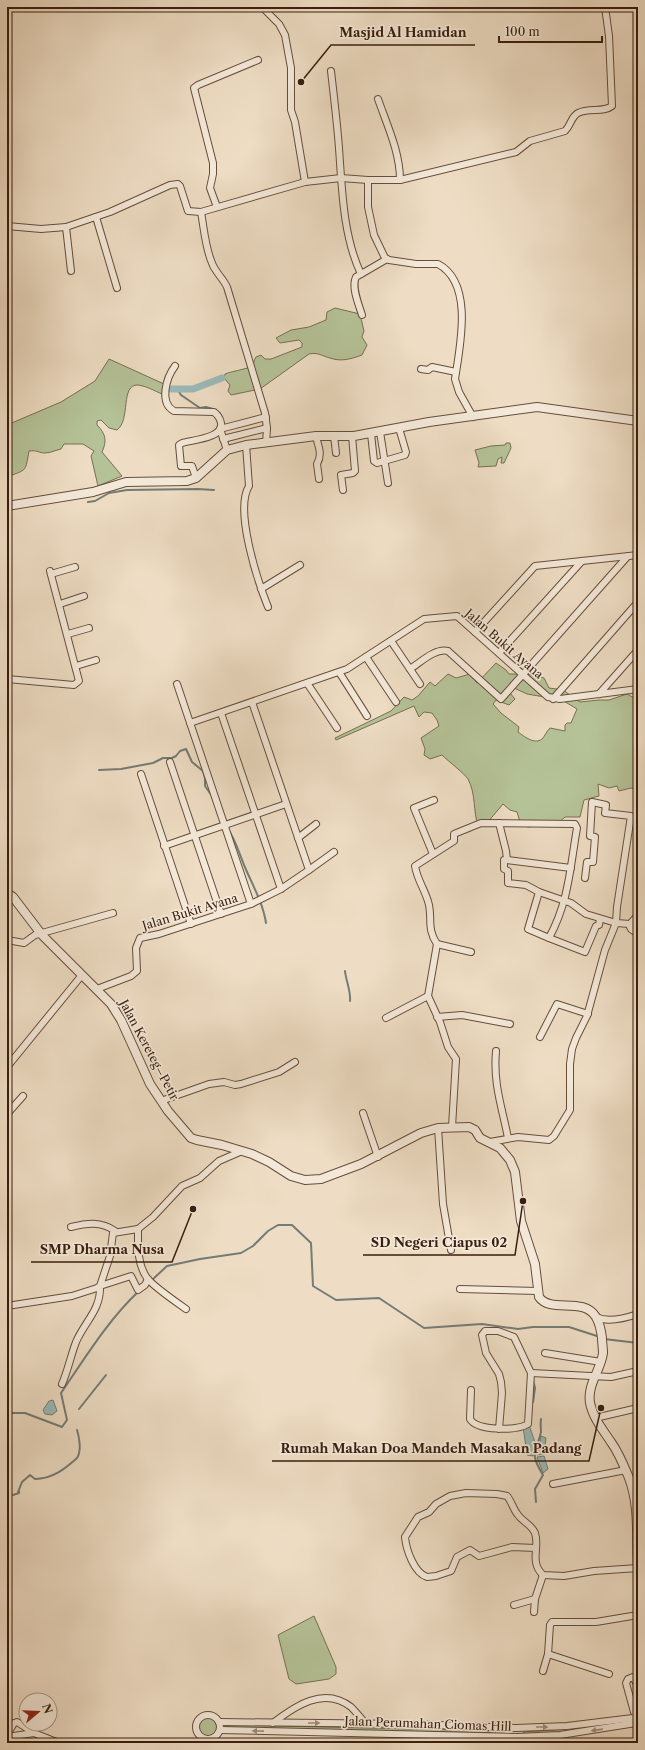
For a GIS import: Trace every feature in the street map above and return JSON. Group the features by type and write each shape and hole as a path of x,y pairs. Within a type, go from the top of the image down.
{"street":[{"path":"262,7 279,24 286,35 291,68 291,110 295,122 304,182"},
{"path":"7,226 41,229 66,227 96,217 161,188 174,184 180,186 188,210 201,212 304,182 341,178 400,180 516,152 530,141 565,130 574,116 582,111 610,108 612,106 613,97 609,36 605,7"},
{"path":"217,207 210,188 210,181 213,174 213,163 194,88 258,60"},
{"path":"331,72 347,229 354,256 361,274"},
{"path":"378,99 399,160 400,180"},
{"path":"368,180 368,207 374,235 382,254 387,259 416,264 438,264 454,277 463,322 456,372 456,386 473,416"},
{"path":"201,212 209,256 213,266 227,287 266,417 266,443"},
{"path":"96,217 117,288"},
{"path":"66,227 71,270"},
{"path":"362,315 354,284 356,277 387,259"},
{"path":"175,366 169,378 166,392 165,400 169,409 174,412 214,412 218,416 221,423 220,429 227,450"},
{"path":"421,369 428,370 432,367 456,372"},
{"path":"7,506 93,492 126,482 187,481 196,478 227,450 246,445 316,436 352,436 370,434 429,422 537,407 638,421"},
{"path":"196,478 192,466 181,466 179,445 213,435 220,429 266,417"},
{"path":"223,439 267,428"},
{"path":"370,434 375,462 401,457 406,454 399,428"},
{"path":"380,432 388,483"},
{"path":"316,436 321,453 320,460 317,464 319,479"},
{"path":"334,436 336,453"},
{"path":"343,490 341,475 353,473 355,471 352,436"},
{"path":"246,445 249,486 244,504 245,524 251,555 268,607"},
{"path":"475,632 535,566 638,555"},
{"path":"410,669 443,650 448,652 501,699 627,556"},
{"path":"499,653 582,561"},
{"path":"261,589 300,565"},
{"path":"7,679 76,685 80,679 51,572 75,567"},
{"path":"60,604 84,596"},
{"path":"553,699 638,602"},
{"name":"Jalan Bukit Ayana","path":"251,904 190,723 347,669 424,619 457,616 548,697 553,699"},
{"path":"68,634 89,628"},
{"path":"391,641 420,684"},
{"path":"599,694 638,650"},
{"path":"366,657 396,702"},
{"path":"76,666 96,660"},
{"path":"339,672 367,716"},
{"path":"307,683 337,728"},
{"path":"177,684 190,723"},
{"path":"553,699 638,689"},
{"path":"252,702 309,870"},
{"path":"221,712 281,889"},
{"path":"170,762 221,914"},
{"path":"141,774 191,924"},
{"path":"433,854 414,808 434,800"},
{"path":"490,1142 522,1137 549,1140 554,1136 565,1120 570,1106 570,1064 572,1050 576,1038 588,1014 605,950 616,923 616,907 631,816 606,814 606,805 592,802 590,836 595,837 595,852 593,862 587,862 585,878"},
{"path":"164,846 286,804"},
{"path":"452,1127 456,1059 448,1047 428,996 437,944 429,926 429,905 417,876 415,866 454,841 454,834 481,823 576,824 577,828 565,900 558,920 549,938"},
{"path":"499,823 507,860"},
{"path":"298,838 316,824"},
{"name":"Jalan Bukit Ayana","path":"98,990 131,976 137,971 136,948 137,941 140,938 154,936 251,904 281,889 334,852"},
{"path":"507,860 504,860 504,869 508,870 508,883 525,884 539,892 565,900 586,914 600,919 629,925 638,934"},
{"path":"507,860 571,868"},
{"path":"539,892 528,929 585,952 596,926 599,925 600,919"},
{"name":"Jalan Kereteg–Petir","path":"7,893 16,901 42,935 98,990 116,1011 150,1084 161,1102 191,1138 222,1144 261,1157 291,1176 305,1180 321,1178 378,1157 421,1133 438,1128 472,1128 480,1138 490,1142 504,1151 513,1165 521,1221 535,1264 537,1291"},
{"path":"8,943 24,942 35,935 42,935 113,913"},
{"path":"629,925 638,915"},
{"path":"437,944 471,952"},
{"path":"7,1067 82,975"},
{"path":"386,1018 406,1009 428,996"},
{"path":"540,1037 557,1004 588,1014"},
{"path":"437,1017 462,1015 510,1024"},
{"path":"496,1051 496,1090 508,1138"},
{"path":"161,1102 209,1084 224,1082 235,1085 241,1084 278,1072 295,1062"},
{"path":"7,1114 23,1096"},
{"path":"363,1113 378,1157"},
{"path":"438,1128 443,1204 451,1250"},
{"path":"71,1227 89,1223 108,1227 115,1231 138,1229 153,1218 182,1186 200,1178 219,1161 242,1151"},
{"path":"138,1229 137,1246 142,1266 148,1279 186,1309"},
{"path":"62,1384 78,1339 97,1307 100,1286 110,1256 112,1236 115,1231"},
{"path":"7,1306 72,1296 131,1276 138,1290 145,1285 148,1279"},
{"path":"460,1289 537,1291 541,1300 547,1303 580,1306 590,1311 596,1318 601,1328 603,1346 601,1362 590,1396 595,1418 618,1454 626,1470 632,1488 637,1509 638,1568 594,1571 564,1576 543,1574 537,1567 535,1548 536,1538 532,1528 519,1516 507,1496 497,1494 466,1493 450,1496 436,1504 430,1512 418,1517 405,1537 415,1566 427,1577 436,1576 451,1571 455,1559 467,1551 473,1551 479,1556 512,1547 535,1548"},
{"path":"596,1318 601,1320 612,1320 638,1314"},
{"path":"471,1390 470,1420 474,1424 499,1429 515,1429 528,1424 531,1373 514,1337 498,1331 485,1331 483,1333 486,1353 499,1374 502,1382 499,1429"},
{"path":"545,1353 601,1362"},
{"path":"531,1373 618,1377 638,1371"},
{"path":"595,1418 638,1409"},
{"path":"553,1484 626,1470"},
{"path":"534,1612 535,1599 543,1574"},
{"path":"514,1605 535,1599"},
{"path":"543,1671 548,1654 550,1625 552,1622 596,1622 638,1615"},
{"path":"548,1654 609,1674"},
{"path":"636,1717 626,1683 628,1679 633,1677 638,1686"},
{"path":"274,1723 294,1707 320,1698 333,1699 350,1707 366,1723"},
{"path":"210,1715 217,1718 219,1722 220,1730 208,1741 196,1730 197,1722 202,1716 210,1715"},
{"name":"Jalan Perumahan Ciomas Hill","path":"219,1722 366,1723 516,1728 567,1726 636,1717"},
{"name":"Jalan Perumahan Ciomas Hill","path":"220,1730 517,1738 560,1735 636,1717"},
{"path":"7,1736 15,1722 34,1733 59,1743"},
{"path":"516,1728 517,1738"},
{"path":"7,1736 34,1733"}],"green space":[{"path":"335,308 360,314 364,331 362,337 367,345 362,355 342,360 317,354 309,354 260,389 231,395 228,391 230,385 224,378 225,374 251,367 256,357 261,355 265,359 271,359 302,347 302,343 299,340 280,343 276,338 291,330 309,327 326,320 327,312"},
{"path":"109,359 164,384 162,394 138,385 133,386 129,390 127,396 124,419 117,430 109,428 101,420 97,421 97,425 105,438 105,444 102,452 122,476 98,486 91,456 94,451 83,444 64,444 61,449 49,453 29,451 27,463 24,469 19,473 7,477 7,425 61,402 95,381"},
{"path":"506,443 510,443 511,448 504,463 501,463 502,457 498,459 496,466 478,467 479,463 475,450 491,446 505,445"},
{"path":"496,663 509,674 527,674 544,678 549,688 563,690 580,702 609,700 627,694 638,700 638,790 631,788 619,791 617,786 609,788 598,784 599,796 584,800 580,817 565,817 557,824 528,827 521,825 517,812 510,810 503,804 487,823 478,826 471,785 468,779 442,755 430,759 424,755 425,749 421,738 439,726 432,713 424,712 419,717 414,706 336,740 335,738 391,711 404,697 412,700 418,696 430,682 435,686 448,674 456,678 470,674 477,683","holes":["512,687 527,694 562,700 577,709 571,723 567,723 565,725 565,731 550,728 539,741 526,738 518,732 519,727 501,713 493,704 496,700 509,705 515,699 510,693"]},
{"path":"314,1616 336,1667 336,1674 329,1679 296,1684 289,1679 278,1635"},
{"path":"204,1718 212,1718 217,1723 215,1734 212,1736 204,1736 199,1731 199,1723"},
{"path":"627,1720 629,1722 547,1734 524,1734 523,1732 553,1730"},
{"path":"229,1725 503,1731 505,1733 226,1728"}],"water":[{"path":"53,1400 57,1411 52,1415 45,1414 43,1410 49,1401"},
{"path":"529,1425 536,1445 533,1456 527,1455 523,1426"},
{"path":"541,1436 546,1438 544,1454 537,1455"},
{"path":"544,1456 548,1469 543,1473 537,1457"}],"waterway":[{"path":"170,389 193,389 222,378"},
{"path":"178,390 181,395 200,408 206,407 213,409"},
{"path":"88,502 95,501 109,493 127,490 214,490"},
{"path":"99,770 121,769 153,763 163,758 172,758 180,751 186,749 192,762 203,771 205,786 212,796"},
{"path":"228,829 260,901 266,923"},
{"path":"345,971 350,1001"},
{"path":"152,1280 167,1266 241,1253 253,1246 268,1231 278,1225 292,1225 311,1243 313,1286 336,1300 379,1298 424,1328 482,1324 518,1329 533,1327 569,1327 600,1337"},
{"path":"7,1413 25,1413 62,1427 67,1420 61,1393 107,1327 139,1291"},
{"path":"604,1339 638,1343"},
{"path":"79,1409 106,1375"},
{"path":"533,1380 535,1388 533,1402"},
{"path":"536,1502 535,1489 543,1475 535,1457 541,1432 541,1419"},
{"path":"13,1495 19,1493 19,1491 18,1492 22,1482 30,1475 35,1479 41,1479 53,1475 68,1466 77,1458 80,1448 77,1430"}],"place":[{"name":"Masjid Al Hamidan","path":"301,82"},
{"name":"SD Negeri Ciapus 02","path":"523,1201"},
{"name":"SMP Dharma Nusa","path":"193,1209"},
{"name":"Rumah Makan Doa Mandeh Masakan Padang","path":"601,1408"}]}
